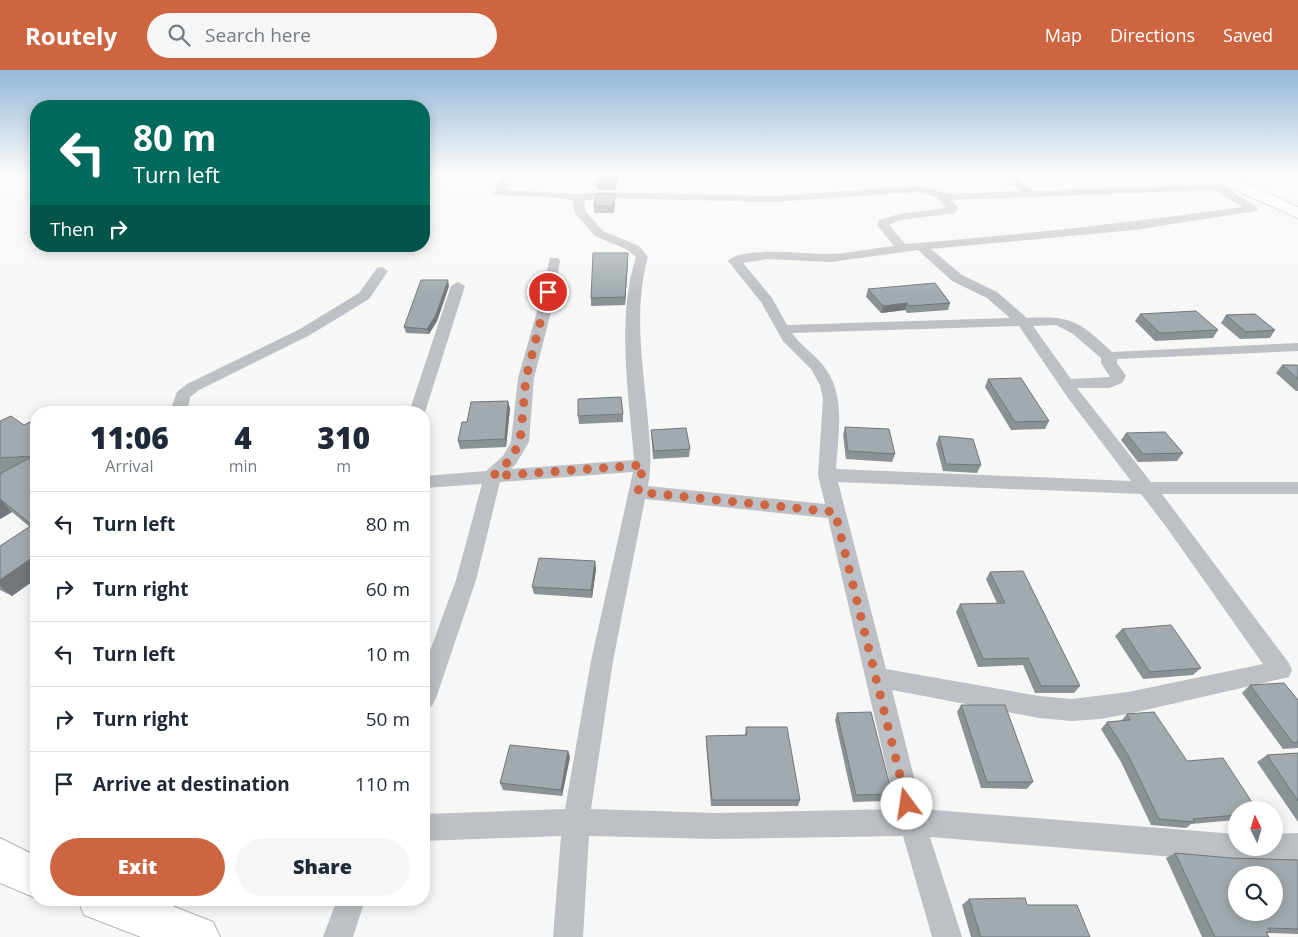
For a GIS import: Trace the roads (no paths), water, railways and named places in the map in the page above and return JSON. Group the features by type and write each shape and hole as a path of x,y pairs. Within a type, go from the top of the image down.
{"main road":[{"path":"0,858 13,868 30,874"},
{"path":"115,906 198,937"}],"street":[{"path":"568,937 576,822 602,661 643,465 632,298 635,276 642,257 635,248 596,232 582,214"},
{"path":"902,248 883,226 883,222 899,217 921,214"},
{"path":"947,937 912,822 826,475 831,399 828,385 817,366 794,344 767,301 734,261 767,255 831,258 920,246 1014,239 1134,226 1214,214"},
{"path":"875,677 1039,707 1072,710 1119,705 1290,670 1146,488 1022,321 992,295 957,278 920,246"},
{"path":"430,681 466,580 493,476 510,460 520,442 526,378 545,308 554,261"},
{"path":"180,406 183,395 193,387 305,332 364,296 382,271"},
{"path":"419,406 458,286"},
{"path":"783,329 1056,321 1068,323 1110,357"},
{"path":"1110,357 1117,354 1298,347"},
{"path":"1067,384 1109,383 1116,380 1118,376 1109,363 1110,357"},
{"path":"430,481 643,465"},
{"path":"826,475 1146,488 1298,488"},
{"path":"638,492 835,512"},
{"path":"430,828 576,822 718,826 912,822 1247,849 1298,847"},
{"path":"338,937 349,906"}]}
